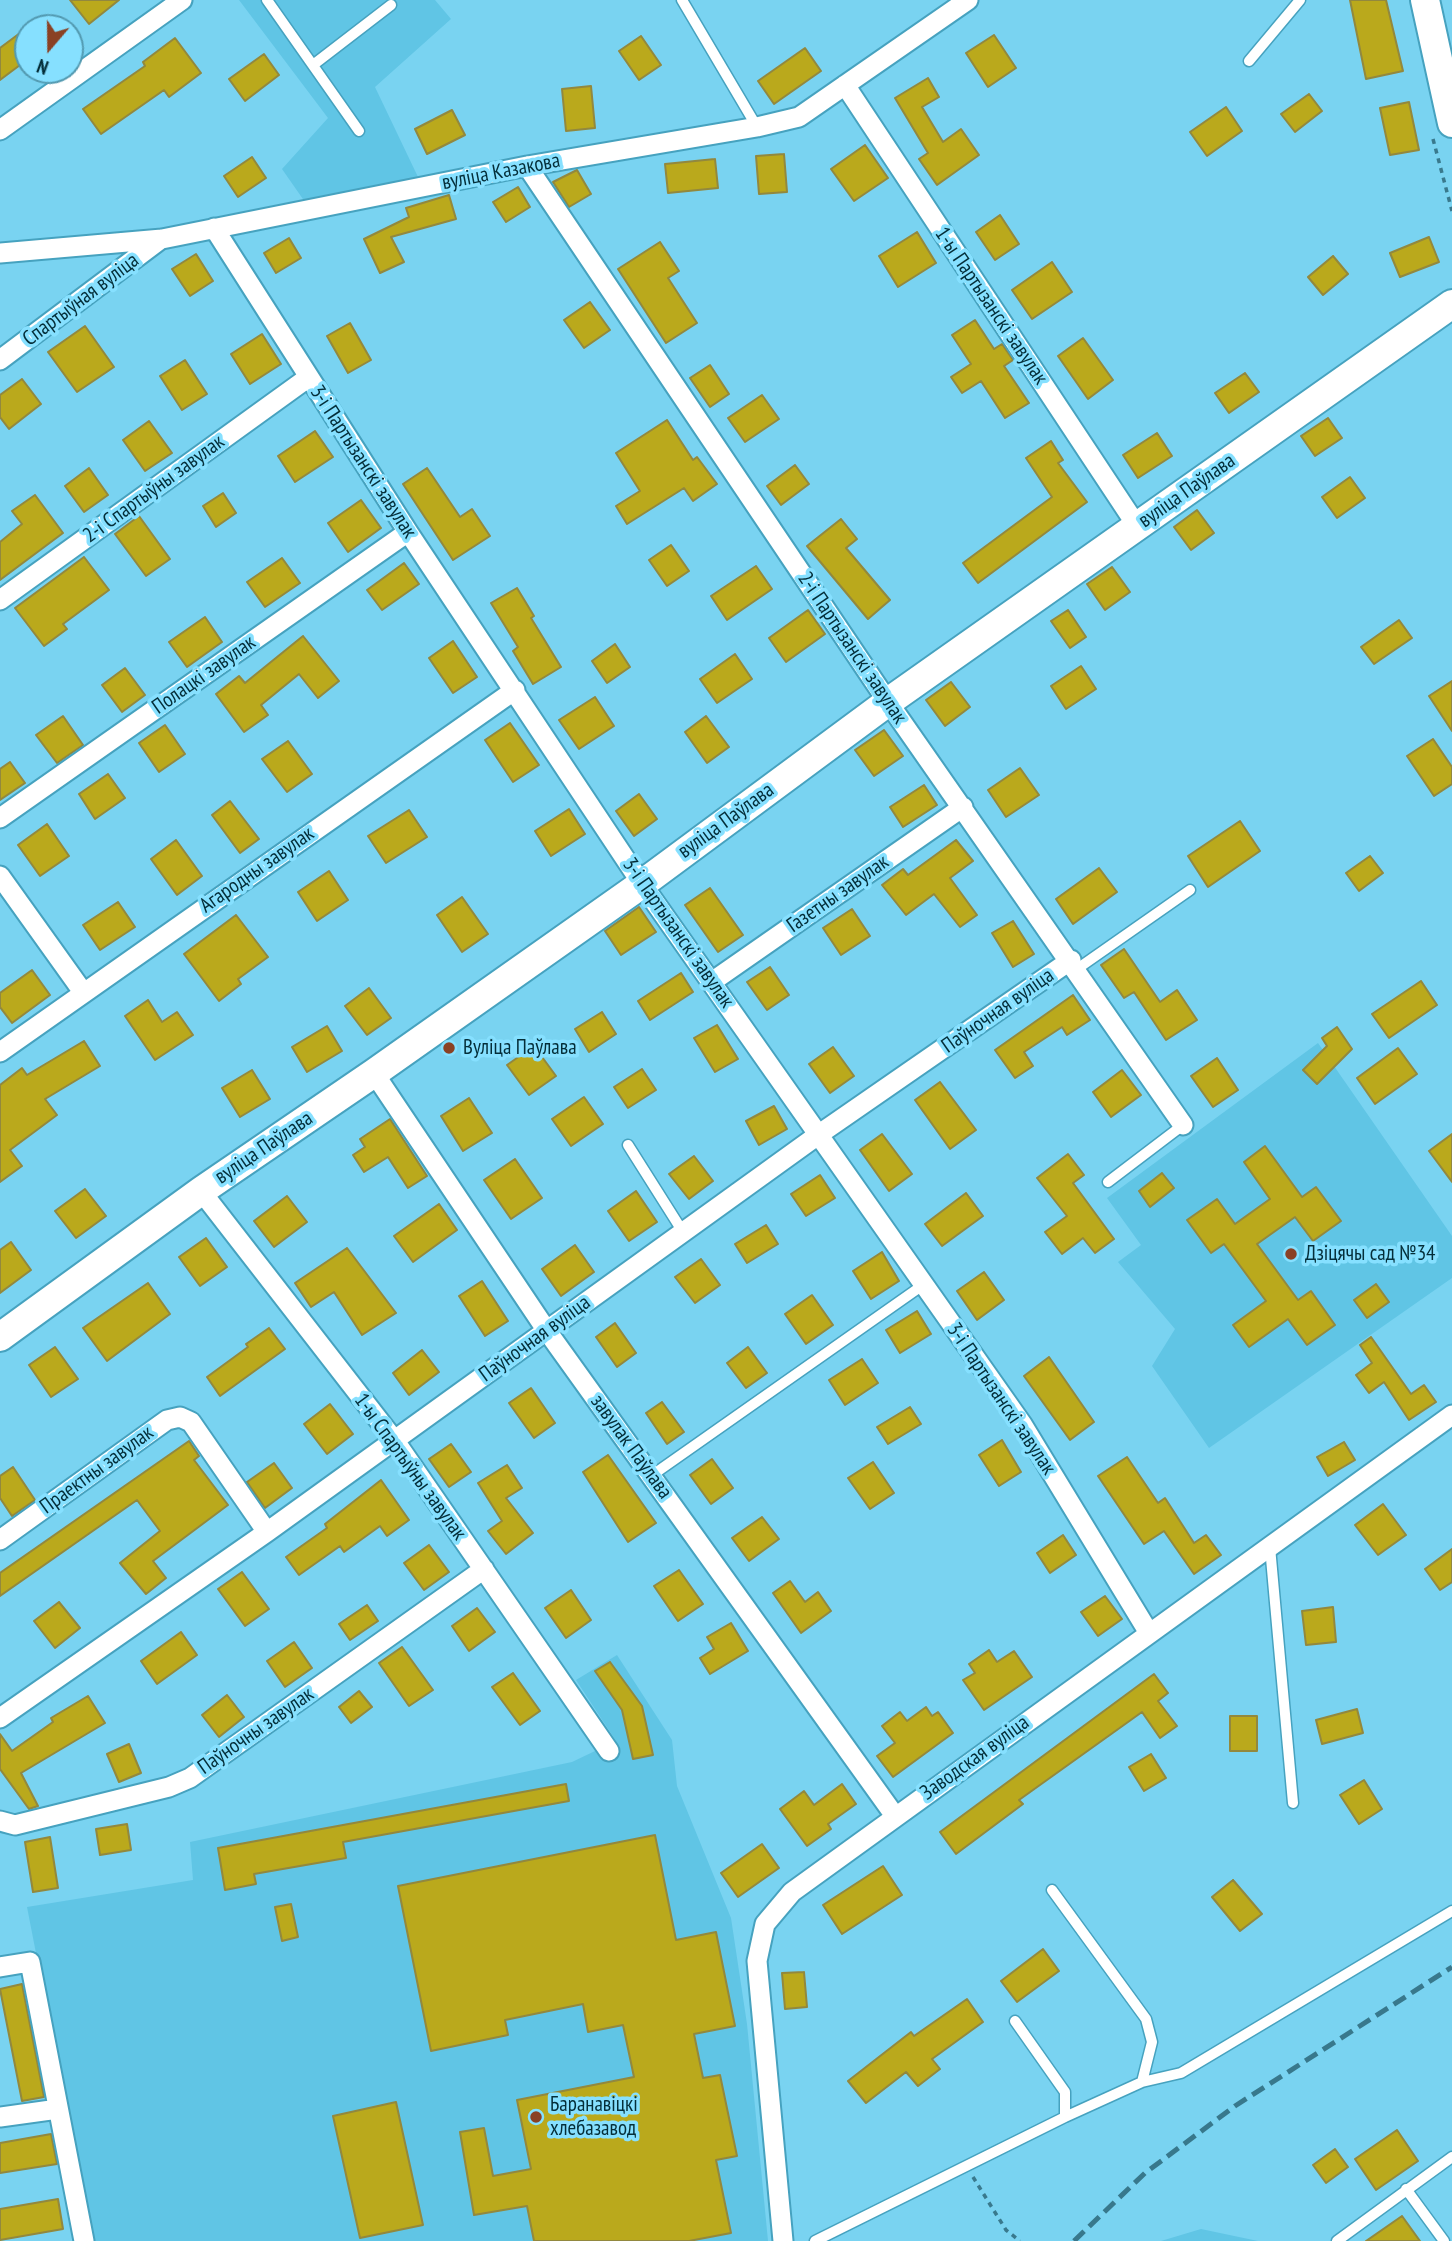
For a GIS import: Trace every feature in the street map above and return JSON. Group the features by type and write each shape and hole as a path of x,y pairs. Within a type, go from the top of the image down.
{"street":[{"path":"0,130 182,0"},
{"name":"вуліца Казакова","path":"0,253 162,239 527,166 757,127 799,117 968,0"},
{"path":"1425,0 1452,123"},
{"name":"1-ы Партызанскі завулак","path":"845,85 1137,526"},
{"name":"2-і Партызанскі завулак","path":"527,166 888,702 1074,965 1183,1125"},
{"name":"3-і Партызанскі завулак","path":"214,228 408,532 642,884 713,981 1022,1424 1149,1633"},
{"name":"Спартыўная вуліца","path":"0,360 162,239"},
{"name":"вуліца Паўлава","path":"0,1336 201,1191 642,884 888,702 1452,304"},
{"name":"2-і Спартыўны завулак","path":"0,600 309,377"},
{"name":"Полацкі завулак","path":"0,818 408,532"},
{"name":"Агародны завулак","path":"0,1052 515,690"},
{"name":"Газетны завулак","path":"713,981 963,807"},
{"path":"0,876 83,992"},
{"name":"Паўночная вуліца","path":"0,1718 395,1441 818,1135 1074,965"},
{"name":"завулак Паўлава","path":"374,1073 547,1331 895,1816"},
{"name":"1-ы Спартыўны завулак","path":"201,1191 395,1441 609,1751"},
{"name":"Заводская вуліца","path":"783,2241 757,1961 765,1924 792,1892 1452,1415"},
{"name":"Праектны завулак","path":"0,1540 167,1420 180,1418 191,1422 267,1532"},
{"name":"Паўночны завулак","path":"0,1821 15,1825 169,1787 190,1778 484,1570"},
{"path":"0,1967 30,1962 84,2241"},
{"path":"0,2117 58,2109"}],"lane":[{"path":"267,0 359,131"},
{"path":"682,0 757,127"},
{"path":"1249,61 1300,0"},
{"path":"313,65 391,5"},
{"path":"1074,965 1190,890"},
{"path":"1108,1182 1183,1125"},
{"path":"628,1145 683,1232"},
{"path":"651,1476 923,1285"},
{"path":"1270,1546 1293,1803"},
{"path":"1052,1890 1146,2020 1152,2042 1142,2082"},
{"path":"815,2241 1065,2117 1142,2082 1181,2073 1452,1911"},
{"path":"1015,2021 1065,2092 1065,2117"},
{"path":"1337,2241 1452,2157"},
{"path":"1406,2189 1444,2241"}],"path":[{"path":"966,2166 1006,2230 1020,2241"}],"shaded area":[{"path":"239,0 435,0 451,19 375,87 418,177 305,202 282,169 328,118"},
{"name":"Дзіцячы сад №34","path":"1318,1043 1452,1236 1452,1278 1209,1448 1152,1366 1175,1329 1118,1262 1141,1245 1107,1198"},
{"name":"Баранавіцкі хлебазавод","path":"617,1655 672,1740 677,1786 731,1918 747,2024 768,2241 92,2241 27,1907 193,1880 190,1842 572,1762 616,1741 576,1680"},
{"path":"1201,2229 1258,2241 1161,2241"}],"building":[{"path":"70,0 119,0 89,24 84,14"},
{"path":"1350,0 1386,0 1403,71 1366,79"},
{"path":"994,35 1016,68 988,87 966,53"},
{"path":"641,36 661,65 639,80 619,51"},
{"path":"14,38 14,70 0,80 0,48"},
{"path":"175,38 201,73 169,97 164,90 101,134 83,109 145,66 143,62"},
{"path":"805,48 821,71 774,104 758,81"},
{"path":"264,54 279,75 245,101 229,79"},
{"path":"928,78 939,97 922,107 943,142 961,129 979,155 937,185 919,159 928,153 895,98"},
{"path":"591,86 595,128 566,131 562,89"},
{"path":"1309,94 1322,111 1295,132 1281,114"},
{"path":"1409,102 1419,150 1390,155 1380,108"},
{"path":"1226,107 1242,131 1207,156 1190,132"},
{"path":"452,110 465,135 427,154 415,129"},
{"path":"865,145 888,178 854,201 831,169"},
{"path":"784,154 787,192 759,194 756,156"},
{"path":"252,157 266,178 238,197 224,176"},
{"path":"715,159 718,188 668,193 665,164"},
{"path":"577,170 591,194 569,207 553,182"},
{"path":"518,187 530,207 506,222 493,202"},
{"path":"449,195 456,219 391,237 404,262 380,273 364,239 409,217 406,208"},
{"path":"1000,215 1019,244 995,260 976,232"},
{"path":"917,232 936,263 898,287 879,256"},
{"path":"1429,237 1439,262 1400,277 1390,253"},
{"path":"289,238 301,258 276,273 264,253"},
{"path":"660,242 679,271 668,278 697,323 666,343 618,269"},
{"path":"196,254 213,281 190,296 172,269"},
{"path":"1333,256 1348,274 1323,295 1308,277"},
{"path":"1052,262 1072,292 1032,319 1012,290"},
{"path":"590,302 610,330 584,348 564,320"},
{"path":"975,320 994,349 1002,344 1013,360 1004,366 1029,403 1005,418 981,381 962,393 951,377 971,364 952,335"},
{"path":"350,323 371,360 348,373 327,336"},
{"path":"85,326 114,367 77,392 48,352"},
{"path":"262,334 281,364 250,384 231,354"},
{"path":"1083,338 1113,380 1088,399 1058,356"},
{"path":"185,360 207,394 182,410 160,376"},
{"path":"710,365 729,394 710,407 690,378"},
{"path":"1245,373 1259,392 1229,413 1215,393"},
{"path":"22,379 41,404 9,429 0,417 0,395"},
{"path":"762,395 779,419 745,442 728,418"},
{"path":"1328,418 1342,438 1315,456 1301,436"},
{"path":"667,420 693,460 697,457 717,484 693,501 684,488 627,524 616,506 640,491 616,453"},
{"path":"149,421 172,453 145,471 123,440"},
{"path":"315,431 333,457 295,482 278,456"},
{"path":"1157,433 1172,456 1138,478 1123,455"},
{"path":"1051,441 1063,460 1058,463 1087,502 978,583 963,563 1052,497 1026,458"},
{"path":"795,465 809,484 781,505 767,486"},
{"path":"89,468 108,495 84,512 65,486"},
{"path":"427,468 460,517 472,509 490,536 453,560 403,484"},
{"path":"1350,477 1365,498 1337,518 1322,497"},
{"path":"223,493 236,513 216,527 203,506"},
{"path":"35,495 63,533 0,580 0,542 22,524 12,511"},
{"path":"361,500 381,528 348,552 328,523"},
{"path":"1197,510 1214,533 1191,550 1174,527"},
{"path":"139,516 170,559 146,576 115,534"},
{"path":"841,519 857,539 846,548 890,600 868,619 807,546"},
{"path":"671,545 689,571 667,586 649,560"},
{"path":"84,557 109,590 63,624 67,629 44,646 15,608"},
{"path":"282,558 300,583 265,607 247,582"},
{"path":"404,563 419,584 382,610 367,590"},
{"path":"756,566 772,589 727,620 711,596"},
{"path":"1112,567 1130,592 1105,610 1087,584"},
{"path":"517,588 534,616 531,618 561,667 533,684 513,651 518,647 491,603"},
{"path":"808,610 825,634 786,662 769,638"},
{"path":"1068,610 1086,637 1070,648 1051,621"},
{"path":"205,617 222,642 187,667 169,642"},
{"path":"1399,620 1412,638 1374,664 1361,647"},
{"path":"303,636 339,681 318,698 299,674 261,705 268,715 244,732 216,694 239,676 245,683"},
{"path":"453,641 477,677 453,693 429,658"},
{"path":"615,644 630,667 607,683 592,661"},
{"path":"735,654 752,679 717,703 700,679"},
{"path":"1081,666 1096,689 1066,709 1051,686"},
{"path":"125,668 145,695 122,712 102,685"},
{"path":"1452,681 1452,731 1429,696"},
{"path":"951,682 970,707 945,726 926,700"},
{"path":"595,697 614,726 579,749 559,720"},
{"path":"63,716 83,745 57,763 36,735"},
{"path":"706,716 729,747 707,763 685,732"},
{"path":"510,723 539,765 513,782 485,740"},
{"path":"165,725 185,754 159,772 139,743"},
{"path":"884,730 903,756 874,776 855,750"},
{"path":"1433,739 1452,767 1452,784 1434,796 1407,756"},
{"path":"288,741 312,774 287,792 262,759"},
{"path":"10,762 25,783 0,800 0,769"},
{"path":"1020,768 1039,795 1006,817 988,790"},
{"path":"108,774 125,798 95,819 79,794"},
{"path":"924,785 937,805 903,827 890,807"},
{"path":"639,794 657,819 634,836 616,811"},
{"path":"230,801 259,839 240,853 212,815"},
{"path":"569,809 585,834 551,856 535,831"},
{"path":"409,810 427,837 386,863 368,836"},
{"path":"1240,821 1260,851 1208,887 1188,856"},
{"path":"47,824 69,856 40,876 18,845"},
{"path":"176,840 202,876 177,895 151,859"},
{"path":"956,840 973,861 950,878 977,915 960,927 934,894 906,915 882,885 903,869 908,875"},
{"path":"1370,856 1383,873 1359,891 1346,873"},
{"path":"1099,868 1117,892 1073,924 1056,899"},
{"path":"329,871 348,900 317,921 298,892"},
{"path":"710,888 743,935 718,952 685,905"},
{"path":"462,897 488,934 462,952 437,915"},
{"path":"118,902 135,927 100,950 83,925"},
{"path":"639,907 656,932 621,955 605,931"},
{"path":"852,909 870,936 841,955 823,928"},
{"path":"236,915 268,957 238,979 241,984 219,1001 184,954"},
{"path":"1013,921 1034,954 1013,967 992,933"},
{"path":"1124,949 1160,1002 1177,990 1197,1020 1166,1040 1134,992 1124,998 1101,965"},
{"path":"770,967 789,995 767,1010 747,982"},
{"path":"32,970 50,995 12,1023 0,1007 0,993"},
{"path":"681,973 693,992 650,1020 638,1001"},
{"path":"1421,981 1437,1005 1389,1038 1372,1014"},
{"path":"369,988 391,1018 367,1035 345,1006"},
{"path":"1073,995 1090,1020 1067,1035 1062,1027 1024,1052 1033,1066 1015,1078 995,1050"},
{"path":"148,1000 162,1022 177,1012 193,1035 155,1060 125,1016"},
{"path":"602,1012 616,1034 589,1052 575,1029"},
{"path":"717,1025 738,1059 715,1072 694,1038"},
{"path":"327,1026 342,1051 307,1072 292,1047"},
{"path":"1337,1027 1352,1049 1317,1084 1303,1070 1327,1046 1322,1038"},
{"path":"84,1041 100,1066 45,1099 57,1115 10,1150 22,1166 0,1182 0,1085 22,1068 27,1075"},
{"path":"534,1046 556,1076 529,1095 507,1065"},
{"path":"833,1047 854,1076 830,1093 809,1064"},
{"path":"1398,1048 1417,1074 1375,1104 1357,1078"},
{"path":"1217,1058 1238,1090 1213,1107 1191,1076"},
{"path":"642,1069 656,1090 628,1108 614,1087"},
{"path":"252,1070 270,1099 240,1117 222,1088"},
{"path":"1122,1070 1141,1095 1111,1117 1093,1092"},
{"path":"940,1082 976,1130 950,1149 915,1100"},
{"path":"584,1097 603,1124 571,1146 552,1119"},
{"path":"469,1098 492,1133 463,1151 441,1116"},
{"path":"774,1106 787,1129 759,1145 746,1121"},
{"path":"390,1119 427,1176 408,1188 388,1157 364,1172 353,1155 365,1147 360,1139"},
{"path":"882,1134 912,1174 889,1191 860,1150"},
{"path":"1452,1134 1452,1182 1429,1151"},
{"path":"1265,1146 1302,1197 1316,1187 1341,1221 1313,1241 1295,1217 1257,1244 1298,1300 1311,1291 1335,1325 1307,1345 1288,1319 1249,1347 1233,1325 1266,1301 1224,1244 1211,1253 1187,1220 1217,1199 1235,1224 1270,1199 1244,1162"},
{"path":"1068,1154 1084,1175 1073,1183 1114,1239 1095,1253 1083,1238 1062,1254 1045,1232 1067,1216 1037,1178"},
{"path":"694,1156 713,1181 689,1199 669,1174"},
{"path":"515,1159 542,1198 511,1219 484,1180"},
{"path":"1162,1173 1174,1188 1150,1207 1139,1191"},
{"path":"820,1175 835,1198 806,1216 791,1194"},
{"path":"85,1189 106,1216 76,1238 55,1211"},
{"path":"636,1191 657,1222 629,1241 608,1211"},
{"path":"966,1193 983,1216 942,1246 925,1224"},
{"path":"287,1196 307,1222 274,1247 254,1221"},
{"path":"439,1204 457,1230 413,1262 394,1236"},
{"path":"766,1225 778,1244 747,1263 735,1244"},
{"path":"206,1238 227,1267 200,1286 179,1257"},
{"path":"11,1242 31,1270 0,1293 0,1250"},
{"path":"575,1245 594,1272 561,1296 542,1269"},
{"path":"347,1248 396,1313 362,1335 334,1292 311,1307 295,1283"},
{"path":"882,1252 899,1281 871,1299 853,1271"},
{"path":"701,1259 720,1285 695,1303 675,1277"},
{"path":"984,1272 1004,1300 977,1320 957,1291"},
{"path":"482,1281 508,1321 485,1336 459,1296"},
{"path":"148,1283 170,1314 107,1361 83,1328"},
{"path":"1376,1284 1389,1302 1367,1318 1354,1300"},
{"path":"812,1295 833,1325 806,1344 785,1314"},
{"path":"917,1311 931,1334 900,1353 886,1330"},
{"path":"615,1323 636,1353 617,1367 596,1337"},
{"path":"269,1328 285,1349 220,1396 207,1377"},
{"path":"1371,1337 1411,1394 1424,1385 1436,1402 1409,1420 1384,1382 1369,1393 1356,1375 1372,1363 1360,1345"},
{"path":"55,1347 78,1379 51,1397 29,1365"},
{"path":"748,1347 767,1373 746,1388 727,1363"},
{"path":"422,1350 439,1372 409,1395 393,1373"},
{"path":"1049,1357 1094,1422 1070,1440 1024,1376"},
{"path":"862,1359 878,1383 845,1405 829,1380"},
{"path":"531,1388 555,1423 534,1438 509,1403"},
{"path":"662,1402 684,1432 667,1444 646,1413"},
{"path":"330,1404 353,1434 327,1454 304,1424"},
{"path":"910,1407 921,1424 888,1444 877,1427"},
{"path":"1002,1440 1021,1472 999,1486 979,1455"},
{"path":"189,1441 199,1456 194,1460 228,1505 153,1561 166,1578 146,1594 120,1563 160,1531 137,1500 0,1596 0,1573"},
{"path":"1344,1442 1355,1460 1328,1476 1317,1457"},
{"path":"451,1444 471,1472 449,1487 429,1459"},
{"path":"608,1455 656,1523 628,1542 583,1472"},
{"path":"1127,1457 1158,1503 1165,1498 1194,1543 1206,1535 1221,1555 1194,1574 1164,1531 1144,1544 1098,1476"},
{"path":"712,1459 733,1488 711,1504 690,1475"},
{"path":"873,1462 894,1493 870,1509 848,1478"},
{"path":"274,1463 292,1488 265,1508 247,1482"},
{"path":"507,1465 522,1488 506,1498 533,1533 506,1554 488,1531 502,1521 478,1483"},
{"path":"13,1467 35,1500 12,1516 0,1498 0,1476"},
{"path":"381,1480 409,1520 387,1536 380,1526 344,1552 340,1546 299,1575 286,1557 327,1528 325,1524"},
{"path":"1383,1504 1406,1535 1378,1555 1355,1525"},
{"path":"762,1517 779,1539 749,1561 732,1538"},
{"path":"1063,1535 1076,1555 1050,1573 1037,1553"},
{"path":"429,1545 449,1572 424,1590 404,1563"},
{"path":"1452,1549 1452,1582 1440,1590 1425,1569"},
{"path":"679,1570 703,1604 678,1621 654,1586"},
{"path":"242,1572 269,1609 245,1626 218,1589"},
{"path":"790,1581 805,1602 818,1592 831,1611 801,1633 773,1593"},
{"path":"571,1590 591,1620 566,1638 545,1608"},
{"path":"1105,1596 1122,1619 1098,1636 1081,1612"},
{"path":"59,1602 80,1628 55,1648 34,1621"},
{"path":"367,1605 378,1621 350,1640 339,1624"},
{"path":"1333,1607 1336,1642 1306,1645 1302,1611"},
{"path":"477,1608 495,1632 469,1651 452,1626"},
{"path":"731,1623 748,1651 710,1674 700,1658 714,1649 707,1637"},
{"path":"181,1632 197,1655 157,1684 141,1661"},
{"path":"294,1642 312,1668 285,1687 267,1661"},
{"path":"402,1647 433,1690 409,1706 379,1663"},
{"path":"989,1650 997,1662 1014,1651 1032,1677 984,1710 963,1680 975,1673 969,1664"},
{"path":"610,1662 642,1706 653,1755 633,1759 622,1710 595,1671"},
{"path":"513,1673 540,1711 520,1725 492,1687"},
{"path":"1154,1674 1168,1693 1158,1701 1177,1726 1160,1738 1142,1712 1019,1800 1023,1804 956,1854 940,1832"},
{"path":"359,1691 372,1707 351,1723 339,1707"},
{"path":"227,1695 244,1717 219,1737 202,1715"},
{"path":"88,1696 105,1723 21,1773 38,1806 29,1809 0,1769 0,1734 12,1751 53,1722 51,1718"},
{"path":"926,1707 932,1716 938,1712 953,1733 893,1777 877,1756 895,1743 882,1726 900,1712 907,1721"},
{"path":"1357,1709 1363,1733 1322,1744 1316,1720"},
{"path":"1230,1716 1257,1716 1257,1751 1230,1751"},
{"path":"129,1744 141,1773 119,1782 107,1754"},
{"path":"1151,1754 1166,1778 1144,1791 1129,1767"},
{"path":"1364,1780 1382,1809 1359,1824 1340,1795"},
{"path":"566,1784 569,1801 343,1842 346,1858 254,1874 256,1884 225,1890 218,1848"},
{"path":"842,1784 856,1804 828,1824 831,1829 807,1846 780,1809 804,1791 814,1805"},
{"path":"127,1824 131,1850 100,1855 96,1829"},
{"path":"655,1835 676,1940 716,1932 735,2026 694,2034 703,2078 720,2075 737,2156 716,2160 731,2233 689,2241 534,2241 527,2206 474,2215 460,2132 484,2128 493,2176 531,2169 517,2100 634,2077 623,2025 588,2032 583,2004 505,2020 508,2035 431,2051 398,1886"},
{"path":"50,1837 58,1888 33,1892 25,1842"},
{"path":"762,1844 779,1868 738,1897 721,1873"},
{"path":"883,1866 902,1895 842,1934 823,1905"},
{"path":"1233,1880 1262,1914 1240,1931 1212,1897"},
{"path":"291,1904 298,1937 282,1941 275,1907"},
{"path":"1043,1949 1059,1971 1017,2002 1001,1981"},
{"path":"804,1972 807,2007 785,2009 782,1973"},
{"path":"22,1984 44,2097 22,2101 0,1989"},
{"path":"967,1999 983,2022 932,2059 940,2069 918,2086 906,2072 866,2103 848,2081 911,2032 914,2036"},
{"path":"396,2102 423,2225 360,2238 333,2116"},
{"path":"1397,2130 1418,2161 1376,2190 1355,2159"},
{"path":"51,2134 57,2164 0,2173 0,2143"},
{"path":"1335,2149 1348,2167 1326,2183 1313,2165"},
{"path":"58,2199 63,2229 0,2240 0,2209"},
{"path":"1402,2216 1420,2241 1366,2241"}],"railway":[{"path":"1074,2241 1145,2173 1235,2106 1452,1967"}],"place":[{"name":"Вуліца Паўлава","path":"449,1048"},
{"name":"Дзіцячы сад №34","path":"1291,1254"},
{"name":"Баранавіцкі хлебазавод","path":"536,2117"}]}
